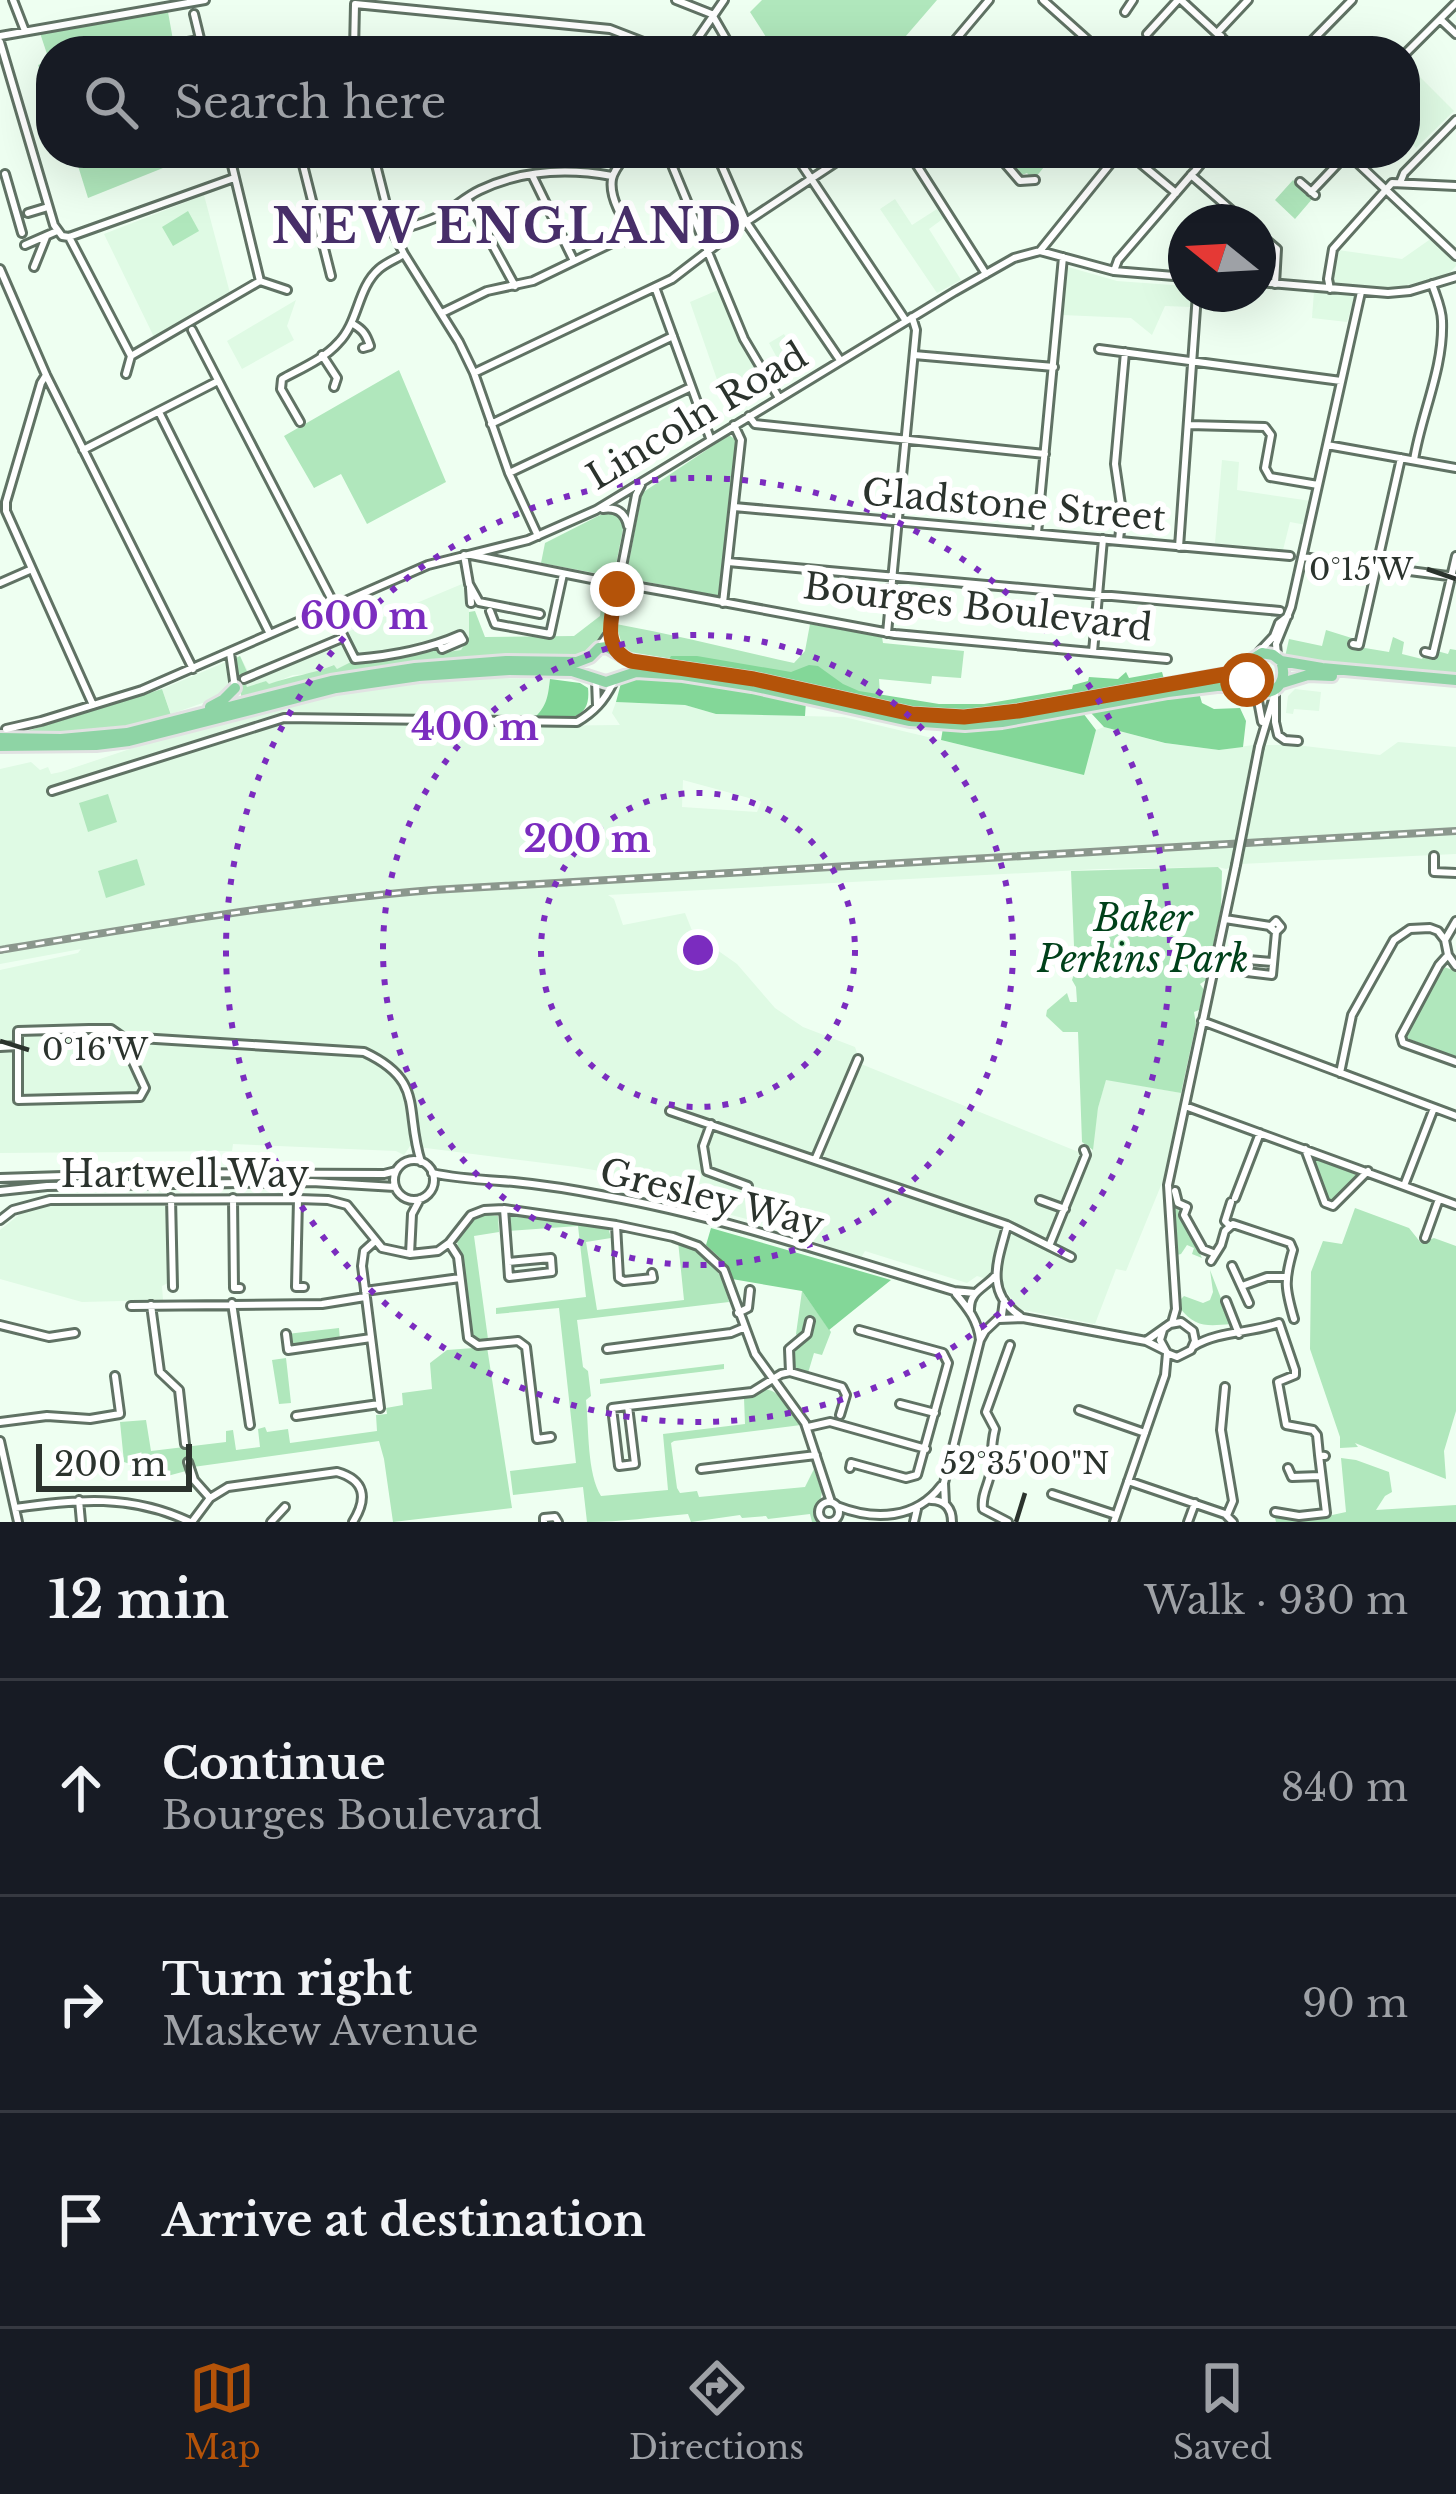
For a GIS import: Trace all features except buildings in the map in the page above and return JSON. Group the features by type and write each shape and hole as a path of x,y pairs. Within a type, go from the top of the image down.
{"main road":[{"path":"595,652 588,666 595,678"},
{"path":"2,738 96,745 336,688 419,676 554,666 577,662 595,652 619,654 623,668 616,679 605,682 554,666"},
{"path":"1268,653 1322,668 1456,683 1308,675 1270,692 1254,688 1246,674 1253,658 1268,653"},
{"name":"Bourges Boulevard","path":"619,654 631,661 754,679 912,714 964,717 1232,673 1253,658"},
{"path":"1278,689 1285,672 1280,660"},
{"name":"Bourges Boulevard","path":"616,679 636,672 683,675 910,721 965,724 1002,722 1168,692 1217,686 1254,688"},
{"path":"227,712 239,684"},
{"path":"147,733 211,707 239,684"},
{"path":"173,721 227,712"}],"street":[{"path":"14,0 25,31"},
{"path":"36,165 0,39 205,0"},
{"path":"676,0 713,16 724,36"},
{"path":"699,36 724,0"},
{"path":"959,36 989,0"},
{"path":"1043,0 1083,36"},
{"path":"1125,12 1133,0"},
{"path":"1147,34 1180,0 1219,35 1248,0"},
{"path":"1317,36 1352,0"},
{"path":"354,36 355,2 610,29 628,36"},
{"path":"1420,39 1456,3"},
{"path":"194,14 199,36"},
{"path":"1440,19 1456,34"},
{"path":"1420,157 1456,120"},
{"path":"37,168 57,231 69,237 131,356 126,374"},
{"path":"232,168 260,281"},
{"path":"304,168 331,276"},
{"path":"377,168 393,232 474,373 509,473 538,536"},
{"path":"442,313 488,291 532,281 619,240 631,242 634,233 625,226 611,185 618,168"},
{"path":"673,168 744,339 779,398"},
{"path":"723,168 746,222 840,361"},
{"path":"803,168 916,330 887,633"},
{"path":"474,373 672,279 828,168"},
{"path":"919,168 986,274"},
{"path":"1009,168 1020,181 1035,179"},
{"path":"1111,168 1040,251 1114,272 1168,276"},
{"path":"1144,168 1176,193"},
{"path":"1114,272 1118,260 1197,168"},
{"path":"1300,182 1314,194 1335,168"},
{"path":"1363,168 1456,256"},
{"path":"1400,183 1409,168"},
{"path":"393,232 437,217 480,190 546,171 582,170 613,176"},
{"path":"1193,173 1227,204"},
{"path":"5,174 22,214 22,233"},
{"path":"532,175 574,261"},
{"path":"69,237 234,178"},
{"path":"1330,289 1333,249 1392,183 1456,186"},
{"path":"467,198 514,286"},
{"path":"22,214 48,207"},
{"path":"25,245 57,231"},
{"path":"34,267 46,238"},
{"name":"Lincoln Road","path":"2,738 142,690 428,565 538,536 596,510 986,274 1014,258 1040,251"},
{"path":"300,422 281,389 282,379 337,345 353,324 364,290 379,269 404,254"},
{"path":"1037,533 1063,257"},
{"path":"0,269 46,375 193,669"},
{"path":"1276,284 1410,291 1456,277"},
{"path":"131,356 260,281 287,290"},
{"path":"1414,460 1438,360 1442,318 1432,284"},
{"path":"655,287 710,438"},
{"path":"1280,660 1276,644 1302,556 1361,292"},
{"path":"1179,547 1196,312"},
{"path":"353,324 367,337 370,346 363,348"},
{"path":"192,331 355,659 440,644"},
{"path":"491,424 673,337"},
{"path":"1099,349 1341,381"},
{"path":"1119,540 1122,512 1115,464 1125,352"},
{"path":"914,355 1054,367"},
{"path":"322,356 338,378 334,387"},
{"path":"46,375 6,512 93,705"},
{"path":"83,450 218,381"},
{"path":"509,473 691,387"},
{"path":"158,412 270,635"},
{"path":"749,416 755,424 1045,454"},
{"path":"723,602 741,440 734,425"},
{"path":"1189,425 1265,427 1271,435 1265,468 1270,477 1318,485"},
{"path":"1327,445 1456,468"},
{"path":"1357,647 1401,458"},
{"path":"595,652 609,633 635,495 644,482"},
{"name":"Gladstone Street","path":"734,506 1289,556"},
{"path":"596,510 620,511 629,529"},
{"path":"1093,652 1103,539"},
{"path":"507,545 503,556 507,562"},
{"path":"471,603 466,555 597,580 615,573 623,559"},
{"path":"1302,556 1453,577"},
{"path":"1430,656 1456,556"},
{"path":"623,559 625,574 640,587"},
{"path":"728,562 1284,613"},
{"path":"0,583 32,569"},
{"path":"490,611 495,624 550,634 563,574"},
{"path":"606,579 617,589"},
{"path":"470,584 479,602 540,614"},
{"name":"Bourges Boulevard","path":"617,589 640,587 887,633 1167,659"},
{"path":"1253,658 1274,636 1284,613"},
{"path":"609,633 619,654"},
{"path":"230,653 239,684 342,638"},
{"path":"595,678 597,706"},
{"path":"52,790 284,718 577,722 591,714 616,679"},
{"path":"1146,1341 1172,1323 1176,1309 1169,1176 1260,742 1262,713 1254,688"},
{"path":"1260,742 1278,689"},
{"path":"1278,689 1275,722 1279,735 1298,741"},
{"path":"1434,856 1434,872 1456,873"},
{"path":"1226,920 1273,929 1274,962"},
{"path":"1445,940 1456,921"},
{"path":"1340,1073 1352,1015 1394,940 1410,929 1438,931 1456,966"},
{"path":"1448,955 1401,1036 1403,1042 1456,1062"},
{"path":"1202,1021 1456,1116"},
{"path":"104,1028 126,1043 145,1088 134,1099 18,1100 18,1046 18,1031 104,1028"},
{"path":"126,1043 140,1038 364,1052 391,1067 407,1088 416,1145 432,1173 431,1189"},
{"path":"0,1047 18,1046"},
{"path":"814,1160 858,1059"},
{"path":"1185,1106 1456,1205"},
{"path":"1404,1185 1434,1108"},
{"path":"670,1112 1006,1226 1071,1257"},
{"path":"711,1124 703,1146 706,1171 748,1186"},
{"path":"1230,1226 1225,1221 1260,1133"},
{"path":"0,1178 384,1174 396,1172 409,1161 416,1145"},
{"path":"1305,1149 1325,1204 1333,1207 1368,1172"},
{"path":"1049,1246 1084,1150"},
{"path":"409,1161 422,1162"},
{"path":"396,1172 398,1191 412,1214"},
{"name":"Gresley Way","path":"432,1173 673,1210 954,1291 978,1291"},
{"path":"454,1178 420,1199 412,1214 410,1254 430,1254 448,1243 471,1215 504,1209 616,1225 698,1246 724,1270 755,1354 807,1427 827,1489 831,1520"},
{"path":"0,1191 47,1186 312,1182 398,1191 420,1199"},
{"path":"1175,1191 1178,1203 1197,1209"},
{"path":"171,1198 172,1287"},
{"path":"233,1198 233,1288"},
{"path":"297,1287 298,1198"},
{"path":"1425,1238 1439,1198"},
{"name":"Hartwell Way","path":"0,1220 13,1210 50,1199 328,1200 347,1205 382,1248 410,1254"},
{"path":"1040,1200 1065,1209"},
{"path":"1165,1375 1194,1346 1297,1318 1285,1290 1294,1250 1290,1244 1230,1226 1212,1257 1184,1215 1186,1207"},
{"path":"504,1209 509,1276 552,1272 550,1258 508,1262"},
{"path":"616,1225 620,1278 653,1278 652,1273"},
{"path":"954,1521 945,1504 944,1484 980,1340 969,1304 994,1276 1006,1226"},
{"path":"296,1416 380,1406 362,1257 374,1242"},
{"path":"448,1243 457,1252 468,1338 478,1345 518,1341 526,1347 537,1438 551,1437"},
{"path":"1232,1266 1249,1303"},
{"path":"994,1276 1011,1310 1023,1318"},
{"path":"1242,1286 1285,1277"},
{"path":"131,1306 322,1304 460,1278"},
{"path":"978,1291 991,1288 1002,1296 1004,1310 980,1340"},
{"path":"738,1313 748,1308 750,1290"},
{"path":"954,1291 982,1322 1023,1318 1146,1341 1183,1356"},
{"path":"1226,1301 1239,1334"},
{"path":"232,1303 250,1425"},
{"path":"151,1305 160,1372 179,1390 185,1444"},
{"path":"1176,1309 1193,1331 1214,1338"},
{"path":"790,1372 789,1348 808,1334 808,1322"},
{"path":"1172,1323 1186,1324"},
{"path":"1275,1512 1328,1513 1317,1435 1286,1425 1277,1382 1295,1375 1295,1370 1279,1323"},
{"path":"0,1325 50,1337 75,1333"},
{"path":"607,1349 743,1328"},
{"path":"850,1468 851,1463 914,1478 921,1469 948,1367 946,1355 859,1330"},
{"path":"1052,1494 1115,1519 1165,1375 1163,1330"},
{"path":"1193,1331 1194,1346"},
{"path":"286,1334 288,1350 370,1338"},
{"path":"1008,1522 983,1509 981,1501 991,1472 995,1429 986,1412 1010,1345"},
{"path":"628,1406 635,1465 619,1466 612,1408 628,1406 752,1392 790,1372 842,1388 846,1395 840,1414"},
{"path":"0,1422 56,1415 90,1419 120,1415 115,1376"},
{"path":"1128,1480 1230,1519 1234,1501 1221,1430 1226,1387"},
{"path":"900,1404 935,1413"},
{"path":"1079,1410 1145,1432"},
{"path":"807,1427 830,1422 926,1449"},
{"path":"0,1441 19,1522"},
{"path":"701,1469 816,1455"},
{"path":"188,1462 194,1480 209,1498"},
{"path":"14,1508 110,1499 167,1511 191,1522 209,1498 228,1487 337,1472 351,1477 362,1493 363,1503 353,1522"},
{"path":"1290,1475 1321,1476"},
{"path":"830,1504 851,1512 895,1514 917,1509 944,1484"},
{"path":"80,1500 82,1522"},
{"path":"931,1500 945,1504"},
{"path":"1189,1522 1195,1503"},
{"path":"830,1504 819,1514 831,1520 851,1512"},
{"path":"271,1522 285,1508"},
{"path":"895,1514 912,1522 917,1509"},
{"path":"544,1522 555,1516 558,1522"}],"shaded area":[{"path":"1420,77 1454,111 1420,144"},
{"path":"204,195 230,293 154,337 104,234"},
{"path":"895,199 912,225 937,209 944,218 929,229 961,280 937,293 880,209"},
{"path":"1432,238 1456,260 1450,272 1390,289 1358,287 1347,322 1312,318 1314,291 1321,292 1331,283 1338,250 1402,259"},
{"path":"1068,267 1117,281 1168,285 1168,306 1152,335 1131,318 1062,315"},
{"path":"718,290 770,392 730,417 690,302"},
{"path":"296,300 287,326 294,340 242,369 227,341"},
{"path":"784,334 805,369 788,378 769,343"},
{"path":"1222,460 1239,462 1237,490 1311,501 1306,525 1290,522 1283,550 1215,543"},
{"path":"466,584 469,638 461,650 440,653 439,648 337,669 333,665 269,685 266,681 171,714 162,689 240,656 249,673"},
{"path":"550,679 543,710 527,726 620,725 612,713 616,702 685,705 716,714 844,717 1083,774 1096,730 1104,727 1164,743 1219,750 1296,745 1380,755 1398,742 1456,747 1456,854 1240,864 1226,869 1099,869 608,895 623,925 685,913 693,933 737,964 775,1008 803,1027 855,1047 861,1064 1091,1157 1106,1079 1181,1093 1164,1178 1126,1271 1116,1269 1095,1324 1018,1309 1002,1284 977,1276 967,1283 865,1251 861,1258 778,1227 685,1203 678,1184 576,1167 410,1146 404,1155 233,1144 232,1151 0,1153 0,970 81,949 0,964 0,769 31,762 40,770 48,767 51,774 61,772 211,722 294,702 425,681","holes":["683,780 761,802 757,812 682,807"]},
{"path":"1295,689 1321,692 1319,711 1286,713 1288,696"},
{"path":"52,1203 162,1203 167,1208 168,1283 162,1286 163,1300 82,1302 0,1279 0,1230 20,1214"}],"green space":[{"path":"762,0 937,0 906,36 765,36 750,12"},
{"path":"168,12 172,36 41,36"},
{"path":"79,168 163,168 88,198"},
{"path":"1010,168 1043,168 1036,177 1027,173 1017,177"},
{"path":"1293,180 1313,198 1295,219 1275,200"},
{"path":"188,211 199,231 173,246 162,227"},
{"path":"399,370 446,482 367,524 341,474 314,488 284,436"},
{"path":"729,435 736,440 720,596 642,581 631,574 628,567 642,493"},
{"path":"608,511 624,524 615,570 600,574 541,563 545,543"},
{"path":"601,608 609,610 602,633 575,657 242,700 234,659 240,656 248,674 242,676 247,687 334,665 337,669 353,661 440,648 441,653 461,650 469,637 469,612 475,611 485,637 574,636 600,616"},
{"path":"616,624 794,663 805,651 810,624 882,637 883,643 964,651 961,678 932,676 931,684 879,679 877,699 798,680 630,652 622,645"},
{"path":"1326,630 1358,640 1353,646 1389,652 1393,637 1404,642 1402,654 1422,659 1424,655 1435,657 1437,651 1456,650 1456,676 1285,657 1289,639 1322,646"},
{"path":"671,656 791,672 818,666 859,691 939,704 984,704 1072,689 1089,677 1118,679 1126,672 1129,678 1162,672 1164,679 988,710 936,711 765,675 668,661"},
{"path":"636,677 806,701 805,716 716,714 685,705 616,702 621,683"},
{"path":"550,679 588,688 588,700 579,714 533,719 546,701"},
{"path":"162,689 172,718 117,730 25,736 24,732"},
{"path":"1199,693 1202,703 1214,709 1240,708 1246,721 1243,747 1219,750 1165,743 1104,727 1091,713"},
{"path":"1083,713 1096,730 1084,775 941,740 943,728"},
{"path":"108,794 117,822 88,832 79,803"},
{"path":"137,859 145,885 106,898 98,871"},
{"name":"Baker Perkins Park","path":"1218,867 1222,871 1221,908 1206,980 1200,984 1204,990 1199,1010 1194,1012 1196,1024 1181,1093 1106,1080 1093,1150 1082,1142 1078,1032 1063,1032 1046,1016 1067,993 1070,1002 1077,1002 1072,980 1071,871"},
{"path":"1444,967 1456,971 1456,1057 1404,1037"},
{"path":"1315,1157 1362,1173 1334,1202 1327,1199"},
{"path":"1170,1186 1202,1258 1187,1245 1177,1255"},
{"path":"1355,1208 1409,1228 1421,1243 1434,1238 1456,1246 1456,1411 1444,1451 1446,1479 1355,1443 1358,1447 1340,1448 1310,1349 1311,1272 1323,1241 1342,1244"},
{"path":"481,1214 498,1216 499,1232 474,1236 488,1339 475,1340 456,1239"},
{"path":"510,1216 608,1227 611,1238 586,1242 597,1310 684,1300 678,1241 712,1264 723,1281 729,1302 577,1320 591,1396 586,1400 591,1463 601,1496 668,1490 663,1434 745,1424 744,1398 770,1390 801,1425 674,1441 677,1488 680,1493 697,1491 699,1497 805,1487 814,1469 822,1492 818,1513 822,1522 812,1522 810,1514 768,1519 740,1515 691,1522 688,1514 587,1522 583,1487 513,1495 510,1471 576,1463 559,1308 496,1314 496,1308 586,1297 578,1226 507,1231"},
{"path":"711,1228 891,1280 829,1330 802,1291 732,1279 706,1245"},
{"path":"1210,1270 1231,1324 1202,1324 1180,1308 1184,1296 1203,1303 1210,1300"},
{"path":"802,1291 831,1332 822,1355 814,1353 808,1373 796,1370 791,1352 801,1343 796,1334"},
{"path":"339,1328 340,1340 289,1344 287,1334"},
{"path":"487,1347 512,1508 393,1522 379,1441 193,1467 190,1450 190,1459 184,1461 186,1471 160,1478 156,1467 132,1473 130,1464 124,1462 120,1422 146,1420 151,1451 226,1442 226,1431 233,1430 236,1450 260,1447 258,1429 265,1427 267,1432 288,1429 290,1443 377,1431 376,1415 403,1405 402,1393 432,1389 430,1363 447,1350"},
{"path":"286,1358 291,1403 279,1404 272,1360"},
{"path":"724,1364 724,1369 600,1384 600,1379"},
{"path":"1341,1458 1389,1472 1392,1492 1376,1510 1456,1505 1456,1522 1276,1522 1275,1518 1346,1512"}],"railway":[{"path":"0,950 270,908 433,890 1456,831"}],"district":[{"name":"NEW ENGLAND","path":"508,226"}],"route":[{"path":"617,589 609,633 621,657 806,689 912,714 964,717 1018,711 1232,673 1250,661 1247,680"}]}
